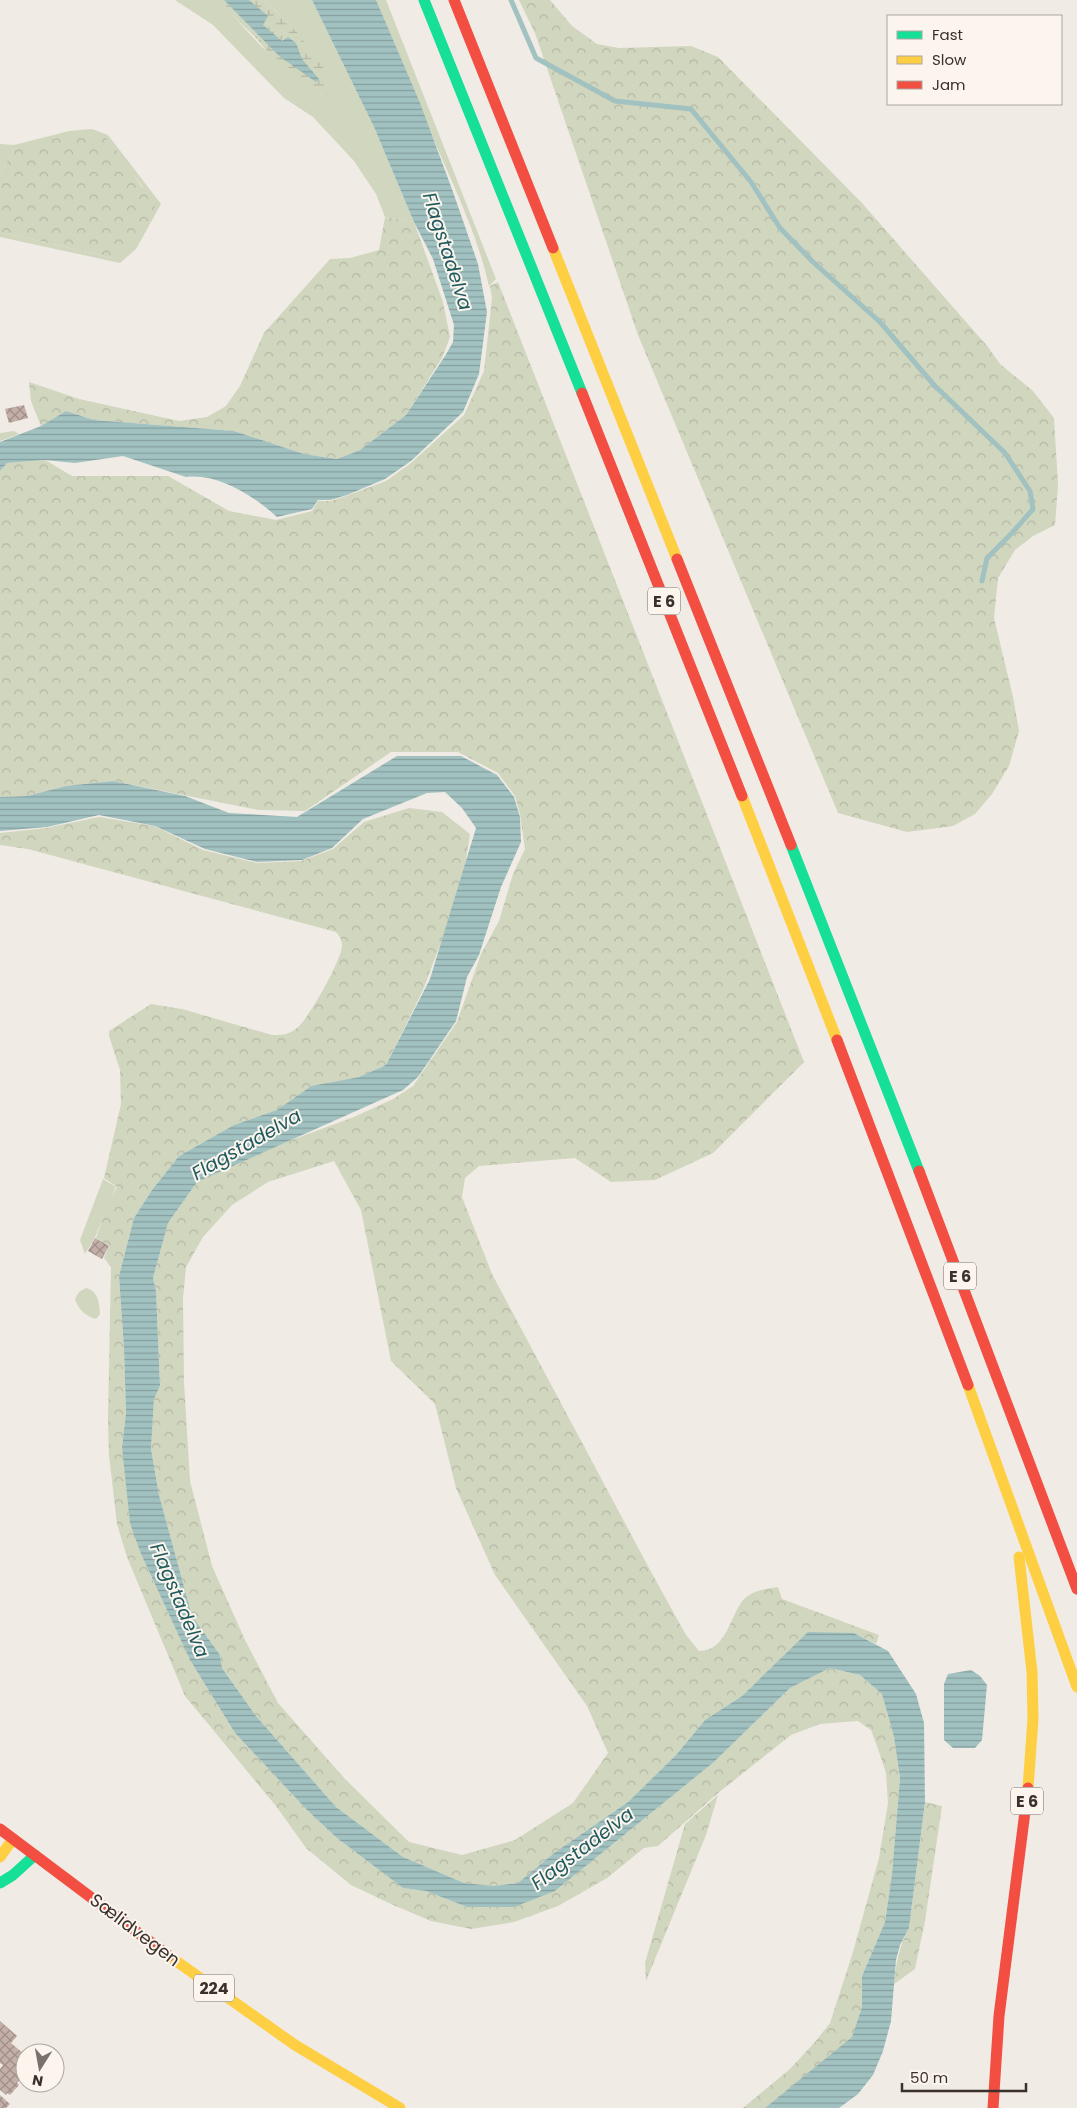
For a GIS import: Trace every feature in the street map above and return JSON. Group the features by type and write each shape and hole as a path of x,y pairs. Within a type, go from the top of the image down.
{"main road":[{"name":"E 6","path":"424,0 808,960 901,1202 1009,1494 1077,1687"},
{"name":"E 6","path":"454,0 843,974 964,1286 1077,1589"},
{"name":"E 6","path":"993,2108 998,2026 1032,1741 1032,1674 1026,1608 1009,1494"},
{"name":"Sælidvegen","path":"0,1829 172,1958 286,2039 340,2074 400,2108"},
{"path":"0,1857 13,1838"},
{"path":"0,1883 13,1875 35,1856"}],"green space":[{"path":"175,0 217,0 270,54 290,69 296,31 265,0 312,0 374,127 414,222 385,217 376,194 354,161 313,117 284,98 213,25"},
{"path":"217,0 265,0 296,31 326,71 327,96 274,60 257,39"},
{"path":"376,0 386,0 496,279 489,286 469,222"},
{"path":"519,0 550,0 572,26 597,44 619,48 691,46 718,57 861,202 988,347 1000,364 1033,391 1054,418 1058,485 1055,525 1033,536 1015,550 998,578 994,618 1019,731 1009,766 992,794 975,814 953,826 907,832 838,813 638,335 535,33"},
{"path":"92,129 108,135 161,204 136,249 120,263 0,237 0,232 113,258 143,187 105,137 14,150 0,173 0,144 14,145 69,131"},
{"path":"87,133 105,137 118,152 155,206 147,223 130,248 113,258 0,232 0,173 14,150 53,139"},
{"path":"385,217 414,222 443,302 450,337 442,358 406,415 360,450 337,459 304,454 234,431 94,420 66,411 41,426 31,401 29,382 79,399 179,421 207,417 226,406 240,386 264,333 330,259 350,258 379,250"},
{"path":"498,282 804,1062 713,1153 655,1180 611,1182 575,1158 479,1166 465,1178 462,1197 492,1274 650,1570 686,1635 699,1651 716,1645 745,1598 765,1589 778,1587 782,1599 879,1635 876,1644 854,1633 833,1633 759,1680 742,1696 705,1720 676,1755 628,1802 554,1853 518,1883 494,1886 464,1883 403,1857 336,1807 256,1716 222,1668 220,1655 192,1616 159,1495 151,1449 154,1399 160,1386 156,1291 153,1278 168,1223 197,1182 278,1145 354,1117 393,1099 413,1086 457,1022 481,954 499,921 513,874 525,849 520,814 515,796 498,773 458,752 391,752 305,811 259,810 113,781 66,786 27,796 0,797 0,471 7,463 45,460 72,476 168,476 229,511 276,520 312,511 318,501 330,501 386,481 411,463 464,415 484,371 492,298 490,286","holes":["334,1161 361,1210 391,1361 435,1404 456,1488 495,1575 587,1706 608,1753 573,1803 515,1840 462,1855 409,1842 345,1779 278,1703 245,1640 212,1566 190,1481 184,1382 183,1299 186,1267 203,1237 232,1205 268,1182"]},
{"path":"14,431 19,434 0,441 0,433"},
{"path":"409,808 442,812 470,834 465,866 446,929 423,990 386,1065 359,1077 311,1086 277,1110 234,1125 179,1156 152,1190 134,1218 119,1276 126,1413 122,1447 141,1554 190,1660 235,1733 307,1810 337,1838 403,1888 426,1891 467,1907 555,1891 714,1762 790,1688 830,1668 860,1675 882,1694 894,1737 900,1778 892,1874 885,1922 862,1976 862,2007 852,2038 765,2108 743,2108 790,2069 830,2023 853,1952 879,1858 888,1803 886,1773 871,1730 858,1721 820,1724 791,1735 718,1793 658,1846 644,1848 607,1878 558,1906 514,1922 471,1929 431,1921 351,1885 306,1848 276,1806 185,1696 127,1557 117,1524 109,1455 108,1420 111,1267 104,1258 109,1246 96,1238 106,1209 117,1187 104,1178 121,1104 120,1070 109,1031 151,1004 182,1009 272,1035 288,1033 302,1023 309,1014 337,963 341,953 342,942 336,932 28,849 0,845 0,833 46,828 99,817 154,826 203,850 257,863 301,861 333,849 364,822"},
{"path":"103,1179 116,1187 95,1237 85,1254 80,1240"},
{"path":"86,1288 90,1289 97,1298 100,1314 96,1319 82,1312 75,1299 79,1292"},
{"path":"718,1795 706,1835 646,1981 645,1963 685,1824"},
{"path":"925,1802 942,1806 925,1921 915,1969 894,1984 898,1955 909,1928"}],"water":[{"path":"224,0 249,0 268,16 263,25 282,41 288,37 296,43 302,59 319,79 316,82 279,56"},
{"name":"Flagstadelva","path":"312,0 376,0 420,103 453,192 478,264 487,312 479,374 463,412 411,461 385,479 347,495 330,500 318,500 312,509 277,517 258,501 223,482 198,477 186,477 123,456 75,463 45,460 7,463 0,471 0,442 41,426 66,411 94,420 234,431 304,454 337,459 360,450 406,415 453,342 454,325 433,259 414,222 374,127"},
{"name":"Flagstadelva","path":"397,756 461,756 497,775 514,797 520,817 521,842 501,887 479,955 467,977 456,1021 418,1077 403,1090 197,1182 168,1223 153,1278 156,1291 160,1386 154,1399 151,1449 159,1495 192,1616 220,1655 222,1668 256,1716 336,1807 403,1857 464,1883 494,1886 518,1883 554,1853 628,1802 676,1755 705,1720 742,1696 808,1632 854,1633 888,1651 916,1694 924,1723 925,1802 909,1928 900,1945 896,1960 891,2021 883,2051 873,2075 858,2094 839,2108 765,2108 852,2037 862,2007 862,1976 885,1922 892,1874 900,1778 894,1737 882,1694 860,1675 830,1668 790,1688 714,1762 555,1891 514,1907 467,1907 426,1891 403,1888 337,1838 307,1810 235,1733 190,1660 141,1554 130,1523 122,1447 126,1413 119,1276 134,1218 152,1190 179,1156 234,1125 277,1110 311,1086 359,1077 386,1065 430,979 476,828 462,808 445,792 427,793 363,819 332,848 302,860 257,862 205,849 155,826 99,815 47,827 0,831 0,797 27,796 66,786 113,781 185,796 229,813 297,817"},
{"path":"971,1670 980,1676 987,1685 982,1740 975,1748 953,1748 944,1740 944,1684 948,1674"}],"building":[{"path":"24,405 28,418 9,423 5,409"},
{"path":"95,1238 109,1246 102,1259 88,1251"},
{"path":"0,2021 17,2036 11,2043 15,2046 15,2089 10,2095 7,2093 6,2095 0,2090 0,2069 3,2065 0,2063"},
{"path":"0,2095 10,2104 6,2108 0,2108"}],"waterway":[{"path":"511,0 536,58 615,101 691,109 751,182 780,228 813,262 880,322 934,385 1005,453 1030,491 1033,509 987,558 982,581"}],"traffic: fast":[{"path":"424,0 582,393"},
{"path":"791,845 919,1171"},
{"path":"0,1883 13,1875 35,1855"}],"traffic: slow":[{"path":"553,248 677,559"},
{"path":"742,796 837,1040"},
{"path":"968,1385 1077,1687"},
{"path":"1019,1557 1032,1672 1033,1719 1028,1788"},
{"path":"0,1857 13,1839"},
{"path":"169,1956 295,2045 400,2108"}],"traffic: jam":[{"path":"454,0 553,248"},
{"path":"582,393 742,796"},
{"path":"677,559 791,845"},
{"path":"837,1040 968,1385"},
{"path":"919,1171 1077,1589"},
{"path":"993,2108 999,2016 1028,1788"},
{"path":"0,1829 169,1956"}]}
